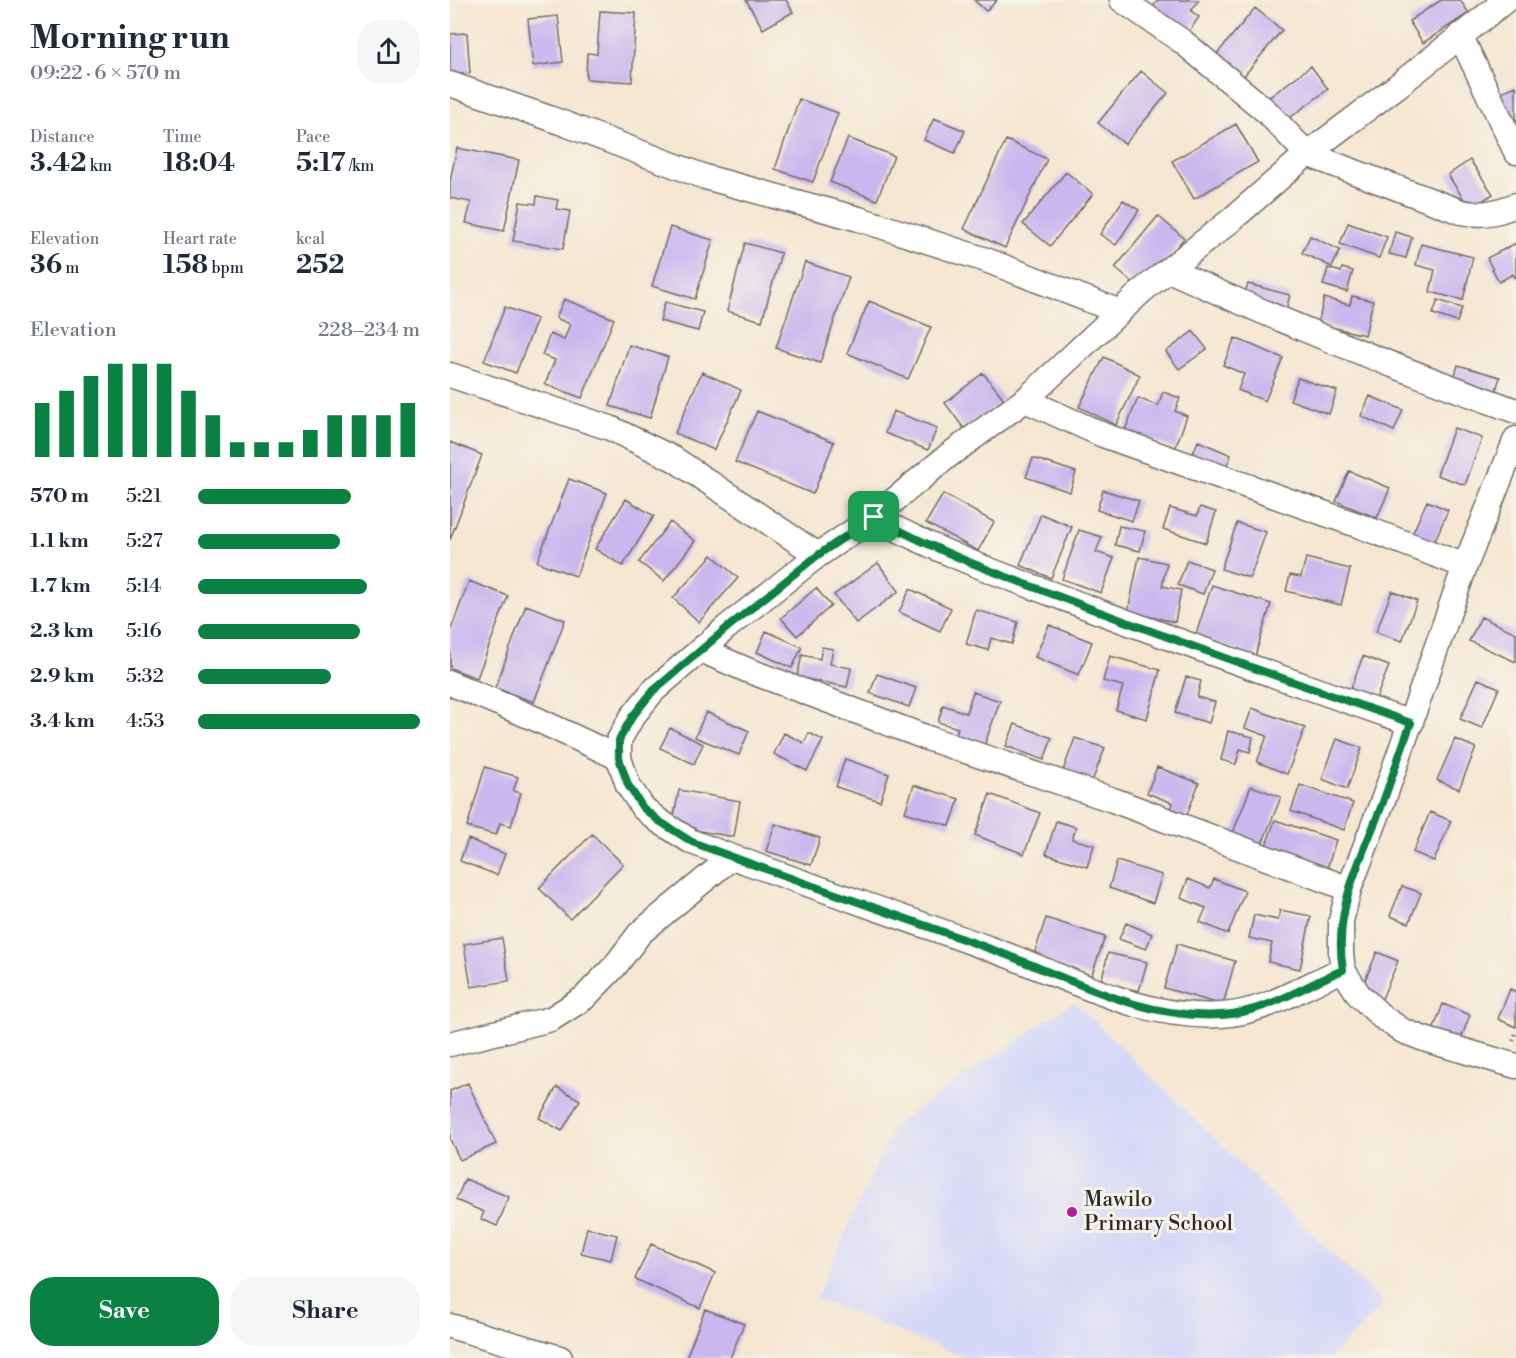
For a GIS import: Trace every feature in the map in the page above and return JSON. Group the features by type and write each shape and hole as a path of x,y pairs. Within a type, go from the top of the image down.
{"street":[{"path":"1122,0 1183,42 1258,104 1307,154 1461,212 1480,215 1496,213 1516,205"},
{"path":"1343,970 1271,1004 1246,1012 1220,1015 1180,1014 1150,1009 1111,997 1037,966 692,842 643,808 628,785 619,758 619,740 632,717 653,691 701,650 818,555 874,517 949,455 1025,400 1143,290 1230,221 1307,154 1506,0"},
{"path":"1460,35 1516,152"},
{"path":"450,84 552,118 705,177 859,219 986,260 1120,312"},
{"path":"1169,270 1254,308 1428,379 1516,411"},
{"path":"450,375 610,428 674,459 818,555"},
{"path":"1025,400 1103,435 1360,525 1465,566"},
{"path":"1516,439 1465,566 1434,660 1349,889 1341,921 1343,970 1359,995 1382,1017 1403,1030 1427,1040 1516,1066"},
{"path":"874,517 934,548 1022,583 1200,650 1411,723"},
{"path":"701,650 747,670 930,739 1113,800 1349,889"},
{"path":"450,683 536,719 619,758"},
{"path":"450,1044 551,1019 584,998 615,966 640,933 732,857"},
{"path":"450,1326 560,1358"}],"shaded area":[{"name":"Mawilo Primary School","path":"1074,1002 1384,1304 1330,1358 967,1358 816,1299 894,1125"}],"building":[{"path":"746,0 786,0 793,12 763,29"},
{"path":"974,0 997,0 986,11"},
{"path":"1158,0 1199,0 1191,11 1199,17 1188,33 1152,8"},
{"path":"1441,0 1460,0 1469,13 1423,43 1409,21"},
{"path":"1255,8 1282,30 1239,82 1212,60"},
{"path":"600,11 636,13 632,82 586,79 587,53 597,54"},
{"path":"558,16 563,62 533,66 528,19"},
{"path":"467,33 470,73 450,75 450,34"},
{"path":"1311,66 1328,89 1283,123 1267,99"},
{"path":"1141,71 1168,93 1125,144 1098,123"},
{"path":"1516,86 1516,138 1498,93"},
{"path":"799,99 838,113 813,182 775,169"},
{"path":"934,118 965,131 955,153 924,140"},
{"path":"1236,124 1258,162 1194,199 1172,161"},
{"path":"848,138 894,156 877,200 830,182"},
{"path":"1006,140 1047,159 1005,248 964,229"},
{"path":"457,148 519,160 504,231 466,223 471,202 450,198 450,181"},
{"path":"1470,160 1493,194 1470,209 1448,175"},
{"path":"1066,172 1093,194 1050,246 1023,224"},
{"path":"537,196 558,200 556,209 570,211 563,249 513,241 520,202 536,204"},
{"path":"1123,200 1139,210 1116,245 1100,234"},
{"path":"1158,216 1184,238 1141,290 1115,268"},
{"path":"1348,223 1387,237 1379,258 1340,244"},
{"path":"670,227 713,240 695,299 652,286"},
{"path":"1395,232 1412,237 1406,258 1389,254"},
{"path":"1310,236 1340,250 1332,267 1302,253"},
{"path":"745,243 781,253 762,321 727,311"},
{"path":"1516,243 1516,280 1513,274 1499,282 1487,258"},
{"path":"1421,244 1473,257 1463,300 1430,292 1435,270 1416,265"},
{"path":"805,262 849,277 820,363 776,348"},
{"path":"1328,268 1341,272 1342,268 1353,271 1347,292 1323,285"},
{"path":"1248,284 1290,295 1285,313 1242,301"},
{"path":"1352,296 1373,301 1365,335 1318,324 1324,298 1350,305"},
{"path":"564,299 614,319 582,398 545,384 555,360 542,355 550,334 564,340 570,324 556,318"},
{"path":"1438,300 1462,308 1457,322 1433,314"},
{"path":"869,301 931,327 908,379 847,353"},
{"path":"665,302 703,312 698,331 660,321"},
{"path":"505,307 537,319 516,373 484,361"},
{"path":"1193,331 1207,349 1179,369 1166,352"},
{"path":"1235,338 1283,358 1265,401 1238,390 1244,374 1223,365"},
{"path":"629,345 668,357 650,418 610,406"},
{"path":"1104,357 1140,375 1116,425 1079,407"},
{"path":"1458,365 1500,377 1494,397 1452,385"},
{"path":"702,372 741,390 714,450 675,433"},
{"path":"983,373 1004,399 965,430 945,403"},
{"path":"1298,378 1337,391 1329,414 1290,400"},
{"path":"1163,392 1180,398 1175,411 1187,416 1175,449 1125,430 1138,398 1158,406"},
{"path":"1370,396 1403,410 1394,431 1361,416"},
{"path":"757,411 834,442 813,494 735,462"},
{"path":"893,411 937,428 928,450 885,433"},
{"path":"1454,428 1482,438 1465,485 1437,475"},
{"path":"1198,441 1231,455 1224,472 1191,458"},
{"path":"450,442 482,455 450,540"},
{"path":"1033,458 1076,472 1070,492 1026,477"},
{"path":"1349,471 1390,488 1377,518 1336,501"},
{"path":"569,479 607,493 576,576 537,562"},
{"path":"1103,490 1139,501 1132,521 1097,510"},
{"path":"943,494 994,522 978,551 926,523"},
{"path":"626,499 654,516 623,566 595,549"},
{"path":"1427,501 1448,510 1431,550 1409,541"},
{"path":"1200,507 1216,512 1206,543 1163,529 1170,508 1197,516"},
{"path":"1041,514 1072,527 1051,578 1020,565"},
{"path":"670,522 695,541 664,581 639,562"},
{"path":"1237,523 1266,532 1250,578 1221,569"},
{"path":"1119,526 1145,531 1140,551 1115,545"},
{"path":"1079,530 1102,537 1096,552 1114,558 1101,593 1062,579"},
{"path":"712,555 738,578 699,622 673,598"},
{"path":"1139,557 1167,563 1162,586 1181,590 1175,622 1128,612"},
{"path":"1306,558 1350,569 1341,605 1286,591 1290,575 1301,577"},
{"path":"1187,560 1212,569 1203,594 1178,585"},
{"path":"878,563 899,591 856,623 834,595"},
{"path":"469,581 508,596 477,678 450,668 450,632"},
{"path":"1212,585 1271,604 1255,656 1195,637"},
{"path":"816,588 831,606 797,636 781,618"},
{"path":"910,589 951,608 940,631 899,612"},
{"path":"1392,591 1417,601 1402,641 1376,632"},
{"path":"526,605 565,620 534,702 495,688"},
{"path":"976,610 1018,622 1012,644 991,638 988,650 966,644"},
{"path":"1481,617 1516,633 1516,662 1469,641"},
{"path":"1049,625 1092,642 1079,675 1035,657"},
{"path":"766,631 802,647 792,668 757,652"},
{"path":"822,647 833,649 830,664 851,668 847,687 797,677 802,655 820,659"},
{"path":"1110,656 1160,670 1147,719 1116,710 1123,686 1103,681"},
{"path":"1363,656 1389,666 1373,706 1348,696"},
{"path":"877,674 916,688 909,707 870,693"},
{"path":"1186,677 1201,681 1197,697 1215,702 1209,723 1175,713"},
{"path":"1478,679 1499,688 1482,728 1460,719"},
{"path":"973,692 1000,701 983,749 954,739 958,728 938,722 943,705 966,713"},
{"path":"1252,708 1305,728 1287,774 1257,762 1267,736 1245,728"},
{"path":"706,712 749,731 739,755 695,737"},
{"path":"1015,724 1052,738 1044,760 1006,746"},
{"path":"670,728 703,744 694,764 660,748"},
{"path":"1228,731 1253,737 1250,752 1240,749 1236,764 1221,760"},
{"path":"784,733 804,743 809,733 823,740 807,771 774,754"},
{"path":"1075,738 1105,748 1089,789 1060,779"},
{"path":"1337,739 1362,748 1347,789 1322,779"},
{"path":"1455,739 1476,748 1459,789 1437,780"},
{"path":"845,759 889,774 880,801 836,787"},
{"path":"485,767 518,777 513,791 521,793 511,826 500,823 496,835 467,827"},
{"path":"1157,767 1199,783 1184,822 1168,816 1173,803 1147,793"},
{"path":"914,785 959,799 950,826 905,812"},
{"path":"1300,785 1353,803 1344,830 1291,811"},
{"path":"1251,786 1281,797 1260,849 1231,838"},
{"path":"679,790 740,801 734,837 672,826"},
{"path":"990,794 1040,813 1024,854 975,835"},
{"path":"1430,812 1451,821 1434,861 1413,852"},
{"path":"1275,820 1336,840 1326,872 1264,851"},
{"path":"1056,821 1076,827 1072,839 1094,845 1087,867 1046,854"},
{"path":"775,824 820,838 811,865 766,851"},
{"path":"592,834 623,864 570,919 539,888"},
{"path":"468,839 505,854 497,875 460,861"},
{"path":"1117,861 1162,875 1153,903 1109,888"},
{"path":"1188,879 1210,888 1214,879 1245,891 1228,934 1200,922 1206,908 1181,898"},
{"path":"1402,886 1421,893 1409,923 1390,916"},
{"path":"1280,910 1311,916 1300,969 1268,962 1272,943 1249,938 1254,915 1278,920"},
{"path":"1046,918 1105,937 1091,977 1033,958"},
{"path":"1126,923 1152,934 1146,949 1119,939"},
{"path":"502,938 509,981 471,987 464,944"},
{"path":"1177,944 1235,961 1223,1005 1164,988"},
{"path":"1377,952 1398,961 1381,1001 1360,992"},
{"path":"1108,953 1147,962 1139,991 1101,982"},
{"path":"1510,989 1516,992 1516,1027 1498,1019"},
{"path":"1443,1004 1470,1015 1458,1046 1431,1036"},
{"path":"468,1083 496,1144 460,1160 450,1139 450,1091"},
{"path":"557,1087 580,1100 562,1131 539,1118"},
{"path":"465,1179 509,1197 497,1226 481,1219 484,1212 456,1200"},
{"path":"587,1228 617,1235 611,1260 581,1253"},
{"path":"651,1244 715,1273 700,1308 635,1279"},
{"path":"705,1309 744,1324 730,1358 686,1358"}],"place":[{"name":"Mawilo Primary School","path":"1072,1212"}],"route":[{"path":"874,517 934,548 1022,583 1200,650 1411,723 1349,889 1341,921 1343,970 1271,1004 1246,1012 1220,1015 1180,1014 1150,1009 1111,997 1037,966 692,842 643,808 628,785 619,758 619,740 632,717 653,691 728,627 818,555 874,517"}]}
